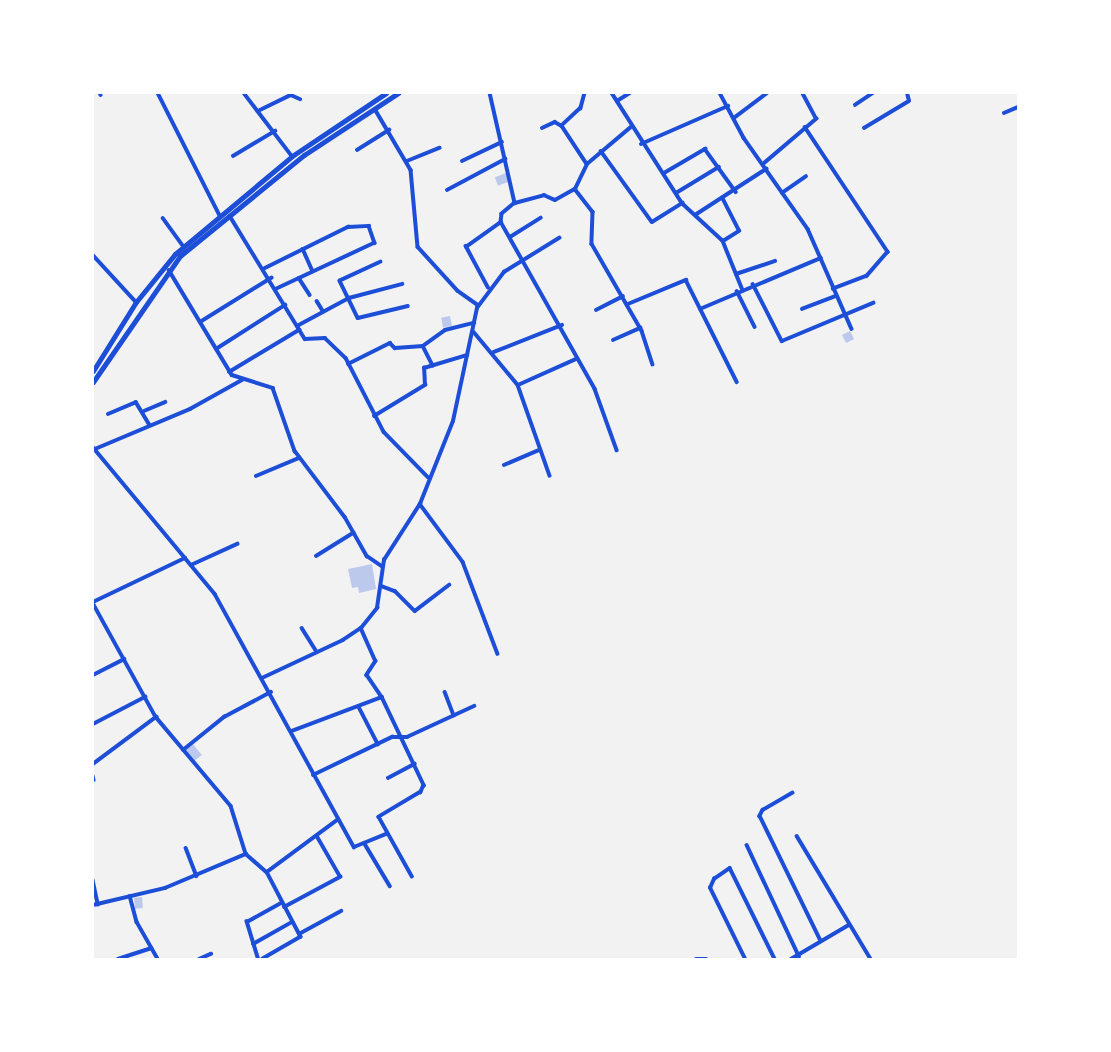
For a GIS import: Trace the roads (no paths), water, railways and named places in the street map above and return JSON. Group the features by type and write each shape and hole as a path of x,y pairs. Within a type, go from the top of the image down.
{"main road":[{"path":"93,371 136,302 183,246 292,156 386,93"},
{"path":"93,382 168,268 228,213 373,101 398,93"}],"street":[{"path":"158,93 219,214"},
{"path":"244,93 260,110 292,156"},
{"path":"490,93 515,203"},
{"path":"562,126 581,108 585,93"},
{"path":"612,93 641,144 664,173 682,203 723,241 755,327"},
{"path":"617,101 630,93"},
{"path":"720,93 821,258 842,314 852,329"},
{"path":"733,118 767,93"},
{"path":"694,215 736,192 817,114 802,93"},
{"path":"855,105 873,93"},
{"path":"864,128 909,101 907,93"},
{"path":"260,110 291,95 300,99"},
{"path":"373,101 407,160 416,198 416,241 425,254 478,305"},
{"path":"641,144 728,106"},
{"path":"1004,113 1018,107"},
{"path":"542,128 555,122 562,126 587,164"},
{"path":"617,450 595,389 576,359 562,325 501,222 502,214 515,203 544,195 555,200 575,189 587,164 631,127"},
{"path":"805,127 888,252 867,276 833,289"},
{"path":"357,150 389,130"},
{"path":"233,156 275,131"},
{"path":"462,161 502,142"},
{"path":"407,160 440,148"},
{"path":"664,173 705,149 736,192"},
{"path":"601,151 652,222 682,203"},
{"path":"447,190 505,159"},
{"path":"676,194 719,167"},
{"path":"782,193 806,176"},
{"path":"575,189 593,212 592,244 628,304 653,364"},
{"path":"723,199 739,231 723,241"},
{"path":"228,213 265,268 298,328 308,341 325,338 348,364 374,416 428,477"},
{"path":"163,218 183,246"},
{"path":"510,237 541,218"},
{"path":"488,288 466,247 501,222"},
{"path":"265,268 365,224 376,239 277,289"},
{"path":"262,678 361,628 377,608 382,566 420,504 428,477 453,421 478,305 488,288 559,238"},
{"path":"303,249 313,271"},
{"path":"93,255 136,302"},
{"path":"700,309 740,289 821,258"},
{"path":"736,274 775,261"},
{"path":"381,262 341,280 362,320 408,306"},
{"path":"168,268 229,372 242,380 274,387 287,435 299,458 367,556 382,566"},
{"path":"200,322 271,278"},
{"path":"299,278 310,295"},
{"path":"628,304 686,280 737,382"},
{"path":"229,372 349,298 402,284"},
{"path":"753,284 782,341 873,303"},
{"path":"596,310 623,296"},
{"path":"802,309 836,296"},
{"path":"317,301 323,312"},
{"path":"216,349 286,305"},
{"path":"348,364 390,343 395,348 423,346 441,332 474,323"},
{"path":"494,352 562,325"},
{"path":"613,340 640,328"},
{"path":"474,332 494,352 518,385 539,450 551,476"},
{"path":"423,346 433,366"},
{"path":"374,416 425,386 423,370 467,355"},
{"path":"518,385 576,359"},
{"path":"242,380 150,425 94,448 215,593 354,847 387,834"},
{"path":"108,415 136,402 144,411 150,425"},
{"path":"144,411 166,402"},
{"path":"504,465 539,450"},
{"path":"256,476 299,458"},
{"path":"420,504 463,562 498,654"},
{"path":"316,556 353,533"},
{"path":"191,565 237,544"},
{"path":"185,558 93,602 156,717 230,806 246,854 267,872 283,905 299,934 300,940 260,959 253,944 248,920 283,905 341,877 317,837"},
{"path":"381,586 395,592 415,611 449,585"},
{"path":"302,628 317,652"},
{"path":"361,628 376,661 367,675 382,697 402,737 423,789 379,817 412,876"},
{"path":"93,675 124,659"},
{"path":"183,750 224,717 271,692"},
{"path":"445,692 454,715"},
{"path":"93,724 145,697"},
{"path":"292,731 382,697"},
{"path":"313,775 378,744 402,737 474,706"},
{"path":"359,707 378,744"},
{"path":"93,764 156,717"},
{"path":"388,778 414,764"},
{"path":"793,793 763,810 760,817 821,941"},
{"path":"267,872 337,820"},
{"path":"797,836 871,959"},
{"path":"365,844 390,886"},
{"path":"747,845 799,956"},
{"path":"186,848 197,876"},
{"path":"93,880 95,904 197,876 246,854"},
{"path":"745,959 710,888 714,878 730,868 775,959"},
{"path":"130,896 158,959"},
{"path":"299,934 341,911"},
{"path":"253,944 292,922"},
{"path":"791,959 849,925"},
{"path":"118,959 151,948"},
{"path":"199,959 211,954"},
{"path":"696,959 706,959"}]}
